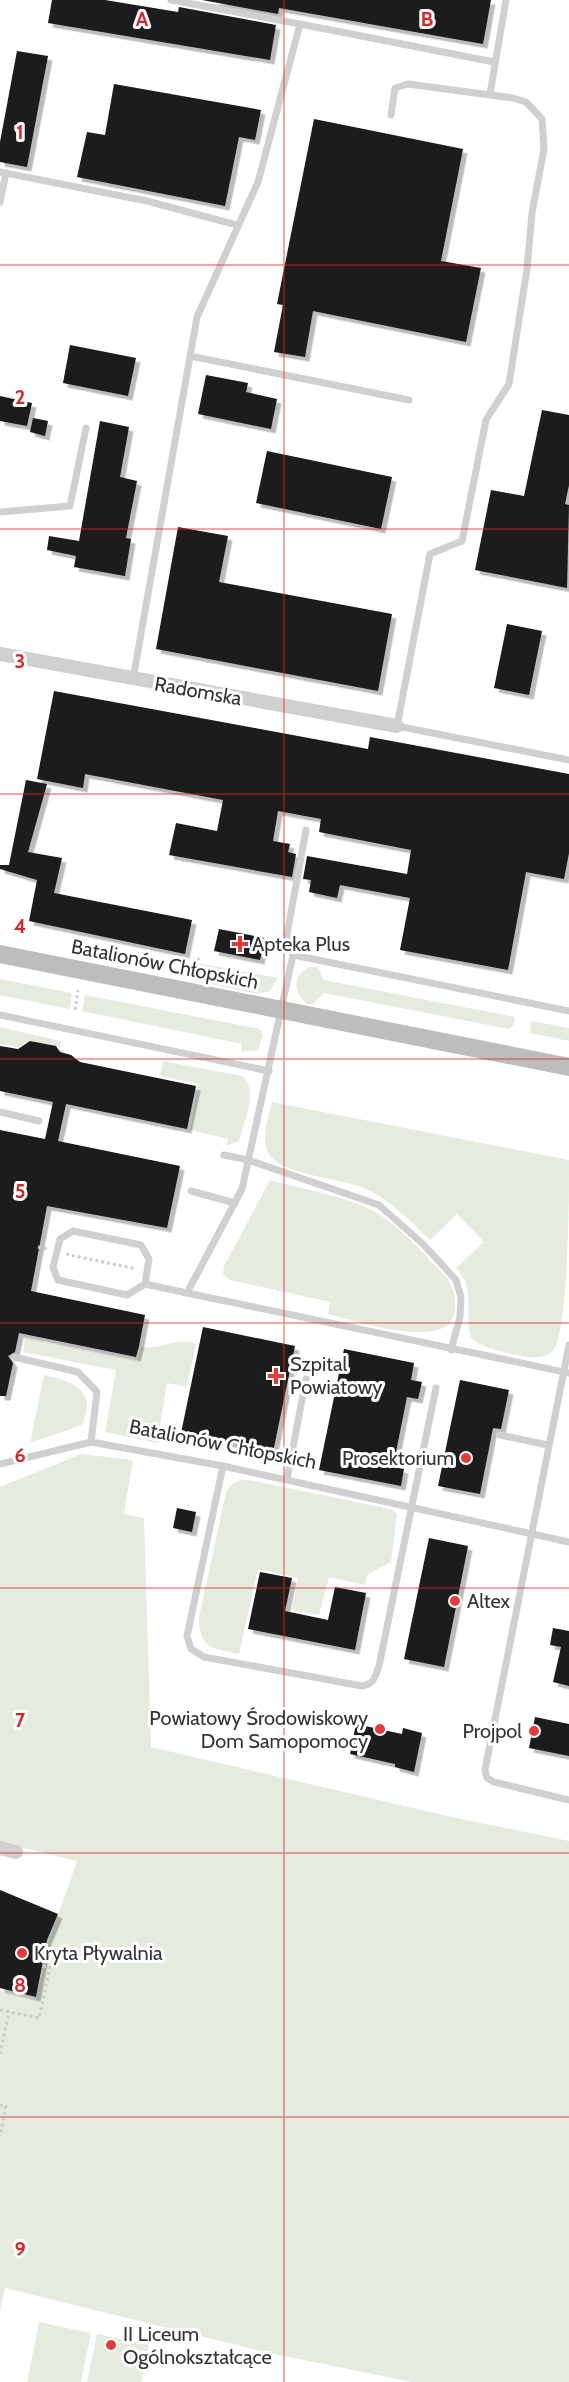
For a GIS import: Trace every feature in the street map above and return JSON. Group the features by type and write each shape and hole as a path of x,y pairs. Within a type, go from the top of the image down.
{"street":[{"name":"Radomska","path":"0,654 397,726"},
{"name":"Batalionów Chłopskich","path":"0,954 569,1067"},
{"path":"0,1848 16,1852"}],"lane":[{"path":"171,0 495,62"},
{"path":"490,94 506,0"},
{"path":"134,679 197,317 258,182 300,24"},
{"path":"391,115 395,88 408,84 490,94 526,102 542,119 544,150 532,213 527,269 509,384 486,420 462,541 430,554 397,726 569,760"},
{"path":"0,202 3,173 147,201 237,225"},
{"path":"190,356 409,400"},
{"path":"0,512 70,506 86,428"},
{"path":"187,1293 242,1189 293,956 286,934 306,830"},
{"path":"293,956 569,1011"},
{"path":"0,1015 269,1071"},
{"path":"0,1112 39,1121"},
{"path":"224,1155 248,1160 379,1205 440,1256 456,1280 461,1297 460,1317 451,1350"},
{"path":"191,1191 235,1203"},
{"path":"145,1284 149,1259 141,1245 73,1231 60,1239 53,1267 58,1280 127,1295 145,1284 566,1373"},
{"path":"569,1345 566,1373 548,1445 485,1770 488,1778 494,1782 569,1800"},
{"path":"14,1357 78,1372 97,1392 91,1442"},
{"path":"287,1479 306,1379"},
{"path":"223,1466 187,1636 191,1649 204,1657 362,1686 373,1682 379,1666 436,1388"},
{"path":"500,1435 548,1445"},
{"name":"Batalionów Chłopskich","path":"0,1464 91,1442 287,1479 569,1542"}],"path":[{"path":"75,1010 78,990"},
{"path":"38,1247 147,1271"},
{"path":"0,2010 39,2018 50,1967 41,1966"},
{"path":"0,2054 2,2035 9,2012"},
{"path":"0,2105 6,2106 0,2136"}],"shaded area":[{"path":"197,963 278,978 270,991 257,994 192,980"},
{"path":"309,967 318,967 324,980 515,1017 514,1025 509,1029 324,993 313,1004 307,1004 299,994 296,984 303,971"},
{"path":"0,979 72,993 70,1009 0,995"},
{"path":"85,995 260,1029 263,1035 258,1050 241,1052 242,1044 82,1011"},
{"path":"531,1021 569,1028 569,1041 530,1033"},
{"path":"0,1027 61,1041 60,1047 30,1041 18,1047 0,1044"},
{"path":"163,1061 242,1076 247,1082 250,1098 239,1141 226,1146 228,1139 190,1130 199,1084 160,1076"},
{"path":"272,1102 569,1160 565,1290 558,1338 553,1351 539,1357 523,1356 491,1349 471,1338 468,1293 462,1276 456,1268 484,1242 457,1214 430,1240 398,1210 371,1192 352,1184 290,1169 280,1164 268,1153 266,1147 265,1132"},
{"path":"270,1180 348,1200 372,1210 393,1224 447,1278 454,1293 455,1305 450,1323 438,1330 420,1332 379,1327 328,1314 330,1302 230,1280 223,1274 224,1266"},
{"path":"25,1338 138,1361 141,1347 155,1347 175,1342 196,1344 187,1387 167,1383 157,1443 105,1432 116,1370 23,1352"},
{"path":"44,1375 64,1380 80,1389 87,1403 86,1413 82,1425 30,1443"},
{"path":"81,1454 133,1460 124,1514 144,1518 151,1747 456,1818 569,1841 569,2382 412,2382 269,2353 5,2288 0,2311 0,1991 36,2000 49,1941 77,1861 0,1842 0,1487"},
{"path":"241,1480 390,1509 397,1514 391,1562 368,1574 365,1585 329,1577 319,1615 292,1610 298,1578 258,1569 239,1654 209,1645 201,1635 199,1617 226,1492 232,1484"},
{"path":"39,2322 91,2333 81,2382 27,2382"},
{"path":"97,2334 149,2345 141,2382 87,2382"}],"building":[{"path":"52,0 105,0 178,12 179,7 276,25 270,60 48,23"},
{"path":"202,0 491,0 483,44 279,8 278,14"},
{"path":"17,51 48,56 27,167 0,162 0,142"},
{"path":"114,84 261,110 255,140 239,137 225,206 77,177 87,132 105,135"},
{"path":"314,119 463,149 441,261 481,268 466,342 313,311 305,357 274,352 283,305 277,304"},
{"path":"70,345 136,358 128,396 63,383"},
{"path":"206,375 248,383 246,392 277,399 271,429 198,414"},
{"path":"0,396 32,403 27,426 0,421"},
{"path":"542,410 569,415 569,485 565,504 569,505 567,588 475,570 491,490 524,496"},
{"path":"33,418 48,421 45,436 30,432"},
{"path":"100,421 129,427 120,477 137,481 126,538 131,539 125,576 74,567 76,556 47,550 49,536 79,541"},
{"path":"267,451 392,477 381,529 256,503"},
{"path":"178,527 228,536 219,582 392,614 378,691 156,649"},
{"path":"507,624 542,631 529,695 494,688"},
{"path":"54,691 368,749 370,737 569,774 569,853 564,879 526,872 508,970 400,950 410,898 340,885 337,898 309,892 311,880 303,879 307,856 407,874 411,850 319,832 321,819 278,811 273,841 290,844 288,852 296,854 292,877 169,855 176,823 217,831 223,800 85,774 83,788 37,779"},
{"path":"26,780 47,784 28,852 62,858 54,893 192,920 185,954 29,921 37,880 0,869 0,865 9,865"},
{"name":"Apteka Plus","path":"219,929 265,938 260,960 214,951"},
{"path":"30,1041 56,1046 60,1052 71,1055 80,1062 196,1086 187,1129 66,1104 58,1141 180,1166 167,1228 47,1206 31,1291 145,1315 139,1346 136,1357 19,1333 15,1352 8,1356 13,1363 6,1396 0,1396 0,1130 45,1139 53,1102 0,1091 0,1046 18,1049"},
{"path":"203,1327 295,1346 273,1452 181,1433"},
{"path":"344,1349 414,1363 411,1380 422,1382 418,1399 407,1397 393,1467 404,1469 401,1486 319,1470"},
{"name":"Prosektorium","path":"460,1380 509,1390 501,1429 493,1428 480,1494 438,1486"},
{"path":"177,1508 196,1512 192,1532 173,1528"},
{"path":"429,1538 468,1546 444,1667 404,1659"},
{"path":"260,1572 292,1578 285,1611 328,1620 335,1587 366,1593 355,1650 248,1629"},
{"path":"553,1628 569,1631 569,1686 553,1682 561,1647 550,1645"},
{"path":"535,1717 569,1724 569,1756 529,1748"},
{"path":"356,1724 402,1734 403,1728 422,1733 414,1772 395,1767 395,1764 350,1754"},
{"name":"Kryta Pływalnia","path":"0,1890 58,1914 47,1940 36,1997 0,1988"}],"place":[{"name":"Apteka Plus","path":"240,944"},
{"name":"Szpital Powiatowy","path":"276,1376"},
{"name":"Prosektorium","path":"466,1458"},
{"name":"Altex","path":"455,1601"},
{"name":"Powiatowy Środowiskowy Dom Samopomocy","path":"380,1729"},
{"name":"Projpol","path":"534,1731"},
{"name":"Kryta Pływalnia","path":"22,1953"},
{"name":"II Liceum Ogólnokształcące","path":"111,2345"}]}
